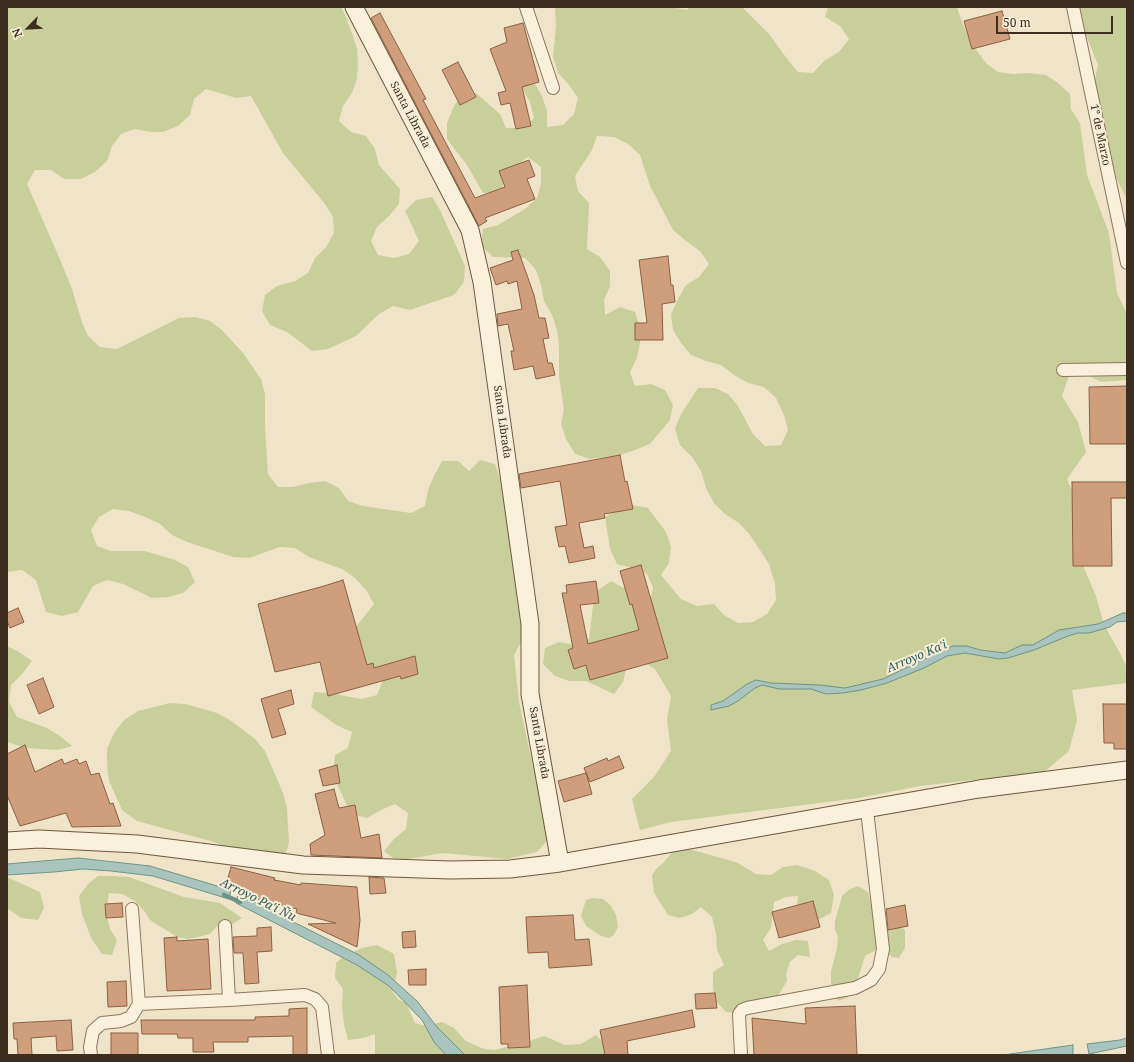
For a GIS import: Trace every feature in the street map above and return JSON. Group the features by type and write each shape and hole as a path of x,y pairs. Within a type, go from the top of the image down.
{"main road":[{"name":"Santa Librada","path":"354,7 470,230 482,282 530,624 530,694 560,863"},
{"path":"7,841 39,839 137,844 303,865 450,870 510,869 560,863 867,810 979,789 1127,770"}],"street":[{"path":"526,7 553,88"},
{"name":"1° de Marzo","path":"1073,7 1127,262"},
{"path":"1063,370 1127,369"},
{"path":"740,1055 739,1014 742,1010 855,988 871,980 879,969 883,949 867,810"},
{"path":"91,1055 90,1047 93,1032 102,1023 121,1021 130,1017 139,1004 132,909"},
{"path":"226,926 229,1000"},
{"path":"139,1004 305,995 315,999 322,1007 328,1055"}],"green space":[{"path":"7,7 341,7 357,48 358,63 357,79 352,93 343,106 339,121 351,132 366,136 375,149 379,165 400,189 399,204 377,227 371,241 378,255 394,258 409,254 419,241 405,211 416,200 432,197 440,210 465,266 464,282 454,295 410,310 393,306 379,314 356,336 328,349 312,351 287,332 270,325 262,311 265,295 277,286 295,281 308,273 315,258 326,247 334,233 333,217 325,204 283,153 251,96 236,98 206,89 194,99 190,115 178,126 163,132 151,132 135,129 121,134 112,146 107,161 95,172 81,179 64,179 51,170 35,170 27,184 72,289 88,336 100,347 117,349 179,318 195,317 210,321 222,330 243,353 261,379 265,394 268,474 278,487 293,487 325,481 339,488 348,501 363,506 411,513 425,506 428,490 442,461 458,461 469,471 480,460 495,464 505,493 532,631 521,642 514,655 519,702 547,825 547,841 537,852 507,859 443,853 397,861 384,851 394,839 406,829 408,813 395,804 367,818 351,814 333,771 335,755 348,748 352,732 338,726 311,707 314,692 330,693 361,699 377,695 383,680 355,665 355,628 374,604 366,590 355,578 342,569 309,557 295,548 280,547 249,558 233,557 187,542 172,535 160,524 145,517 129,511 113,509 99,517 91,530 97,546 111,551 145,551 175,560 188,567 195,582 183,593 168,597 152,598 123,584 107,580 93,586 78,612 62,616 46,612 36,580 22,570 7,572"},
{"path":"556,7 670,7 687,10 689,7 742,7 769,34 798,72 813,73 825,60 839,52 849,39 840,26 825,17 828,7 957,7 968,36 986,63 998,72 1046,75 1070,94 1071,109 1080,123 1087,175 1109,233 1117,293 1127,314 1127,380 1101,382 1072,367 1062,396 1078,422 1086,452 1067,479 1079,506 1086,536 1084,568 1096,596 1104,625 1127,668 1127,683 1072,690 1077,720 1069,751 1044,772 920,786 859,798 671,822 640,830 632,799 654,777 671,751 667,720 671,696 655,669 642,661 627,666 623,682 614,694 586,681 569,681 555,676 543,664 545,648 559,642 575,645 589,639 593,605 598,590 611,581 624,588 634,600 650,603 653,588 647,574 617,564 610,549 605,517 619,509 633,505 648,508 666,532 671,547 669,563 661,575 681,599 697,606 714,604 724,615 738,623 753,622 767,614 776,600 775,584 769,564 750,535 739,523 725,514 714,503 706,488 701,471 692,457 680,445 675,429 681,414 698,388 715,388 728,394 738,406 753,434 765,446 781,445 788,430 784,415 776,398 764,387 748,383 721,365 691,355 681,343 673,330 671,314 686,285 699,277 709,264 700,251 673,230 650,186 640,155 628,144 614,137 597,136 592,150 575,176 578,191 589,203 587,249 600,257 610,271 610,286 604,300 605,315 620,307 635,312 640,327 640,343 637,358 630,372 635,386 651,384 665,390 673,405 670,420 650,444 620,455 590,459 575,454 566,439 561,424 564,409 559,377 559,346 557,330 552,315 544,301 536,270 525,258 493,257 481,245 483,229 498,225 525,209 537,198 541,183 541,167 528,157 515,166 499,192 483,193 467,165 447,139 447,123 453,108 461,95 476,93 500,114 506,128 522,128 534,118 530,102 522,88 523,72 534,82 542,96 547,111 547,127 563,125 574,114 578,98 558,73 553,57"},
{"path":"1070,7 1127,7 1127,200 1114,173 1105,160 1095,117 1087,105 1089,91 1095,79 1098,65 1087,38 1070,14"},
{"path":"7,646 32,661 11,685 9,702 17,717 47,728 72,746 58,750 26,748 7,742"},
{"path":"170,703 186,704 217,713 230,720 255,739 265,751 283,793 287,808 289,843 285,856 228,848 214,842 137,821 122,810 109,781 107,765 107,749 114,733 124,720 138,711"},
{"path":"689,849 738,863 756,874 771,875 783,867 797,865 815,871 829,880 834,895 831,913 818,920 808,918 797,905 798,896 786,897 774,902 771,928 763,940 769,951 782,944 796,940 808,941 810,957 798,955 790,962 786,974 787,981 778,996 757,1005 744,1002 737,1013 726,1012 716,1001 713,988 713,972 724,965 717,950 716,934 712,917 701,907 692,914 680,918 668,915 654,893 652,875 657,868 674,850"},
{"path":"98,876 129,877 184,897 220,903 242,918 231,925 217,926 210,934 188,939 177,937 150,920 135,901 122,894 109,893 106,913 110,929 117,940 112,955 102,954 91,938 82,914 79,896 88,884"},
{"path":"7,877 40,892 44,908 38,920 21,918 7,908"},
{"path":"858,886 868,892 874,916 893,923 905,930 905,948 899,958 892,957 883,949 876,950 865,956 855,988 847,998 838,1001 835,997 831,983 831,971 837,948 838,936 835,930 835,921 842,896 850,889"},
{"path":"593,898 603,899 611,906 616,915 618,927 614,935 609,938 601,936 586,926 581,916 586,900"},
{"path":"377,945 394,954 397,972 393,992 399,1000 406,1003 415,1023 426,1026 442,1022 454,1028 466,1041 484,1049 495,1050 544,1036 565,1045 581,1044 596,1035 602,1041 605,1055 375,1055 375,1034 363,1038 348,1040 344,1025 342,1006 343,989 335,978 336,963 344,956 362,948"}],"water":[{"path":"1123,613 1127,613 1127,621 1117,622 1110,627 1089,633 1078,633 1068,636 1034,650 1008,658 999,659 965,653 947,656 924,668 887,683 843,693 826,694 811,689 779,689 762,685 755,688 729,706 711,710 711,705 723,701 747,684 756,680 771,683 820,685 845,688 883,679 953,646 967,646 980,650 1005,653 1022,645 1033,645 1059,630 1098,624"},
{"path":"78,858 150,866 231,890 229,899 153,876 111,871 83,869 7,875 7,864"},
{"path":"238,894 359,955 388,975 417,1001 437,1027 465,1055 446,1055 434,1042 422,1020 389,986 357,965 236,903"},
{"path":"1127,1038 1127,1046 1089,1054 1087,1044"},
{"path":"1073,1045 1073,1055 1003,1055"}],"building":[{"path":"1002,11 1010,39 972,49 964,21"},
{"path":"380,13 426,99 423,100 475,198 505,187 499,171 529,160 535,176 527,179 535,199 485,218 487,221 479,226 371,18"},
{"path":"523,23 539,82 522,87 531,126 516,129 510,103 501,105 498,93 506,91 490,49 507,42 504,28"},
{"path":"458,62 476,97 460,105 442,70"},
{"path":"518,250 534,295 539,318 545,318 549,338 543,339 548,363 552,363 555,375 536,379 533,366 514,370 511,351 514,351 508,324 498,326 497,314 522,309 517,281 508,284 507,281 496,285 490,268 513,260 511,252"},
{"path":"668,256 671,285 673,285 675,302 662,304 663,340 635,340 635,323 647,323 639,260"},
{"path":"1127,386 1127,444 1090,444 1089,387"},
{"path":"620,455 625,482 627,481 633,509 604,514 605,518 579,523 584,548 593,546 595,558 569,563 565,546 559,547 555,527 567,525 560,481 521,488 519,474"},
{"path":"1072,482 1127,482 1127,498 1111,498 1112,566 1073,566"},
{"path":"641,565 668,658 590,680 586,665 574,669 568,650 573,648 562,593 567,593 566,585 596,581 599,603 580,605 588,644 639,630 632,604 630,605 620,571"},
{"path":"343,580 367,665 373,663 374,668 415,656 418,674 401,679 400,676 328,696 320,662 275,672 258,604"},
{"path":"18,608 24,622 10,628 7,621 7,613"},
{"path":"43,678 54,707 39,714 27,685"},
{"path":"291,690 294,704 278,709 286,734 272,738 261,699"},
{"path":"1103,704 1127,704 1127,749 1114,749 1114,743 1104,743"},
{"path":"25,745 35,772 62,759 64,764 77,759 79,764 86,761 91,775 99,773 110,804 113,803 121,826 72,827 66,813 20,826 7,795 7,754"},
{"path":"619,756 624,768 590,782 584,768 607,758 608,761"},
{"path":"337,765 340,783 323,786 319,770"},
{"path":"586,773 592,794 564,802 558,781"},
{"path":"334,789 339,808 355,805 361,838 379,834 382,858 311,855 310,844 325,835 315,794"},
{"path":"231,867 275,878 274,880 301,885 301,883 357,887 360,920 357,947 308,924 336,923 296,913 297,909 269,902 270,909 247,890 226,885"},
{"path":"369,877 384,878 386,893 370,894"},
{"path":"813,901 820,927 779,938 772,912"},
{"path":"122,903 123,917 106,918 105,904"},
{"path":"905,905 908,926 888,930 886,909"},
{"path":"573,915 575,940 589,939 592,965 549,968 548,952 528,953 526,917"},
{"path":"271,927 272,951 257,952 259,983 245,984 243,953 234,953 233,937 257,936 257,928"},
{"path":"415,931 416,947 403,948 402,932"},
{"path":"177,937 177,941 208,939 211,989 167,991 164,938"},
{"path":"426,969 426,985 409,985 408,970"},
{"path":"126,981 127,1006 108,1007 107,982"},
{"path":"527,985 530,1047 508,1048 508,1044 501,1044 499,987"},
{"path":"715,993 717,1008 696,1009 695,994"},
{"path":"855,1006 857,1055 754,1055 752,1018 806,1024 805,1008"},
{"path":"307,1008 307,1055 293,1055 293,1036 248,1037 248,1042 213,1042 214,1052 193,1052 193,1038 178,1038 177,1034 142,1034 141,1020 255,1020 255,1017 289,1016 289,1009"},
{"path":"692,1010 695,1027 627,1041 628,1055 605,1055 600,1030"},
{"path":"71,1020 73,1050 57,1051 56,1036 31,1038 32,1055 18,1055 17,1039 14,1039 13,1023"},
{"path":"111,1033 138,1033 138,1055 111,1055"}],"waterway":[{"name":"Arroyo Pa'i Ñu","path":"224,895 240,902"}],"water label":[{"name":"Arroyo Ka'i","path":"917,657"}]}
